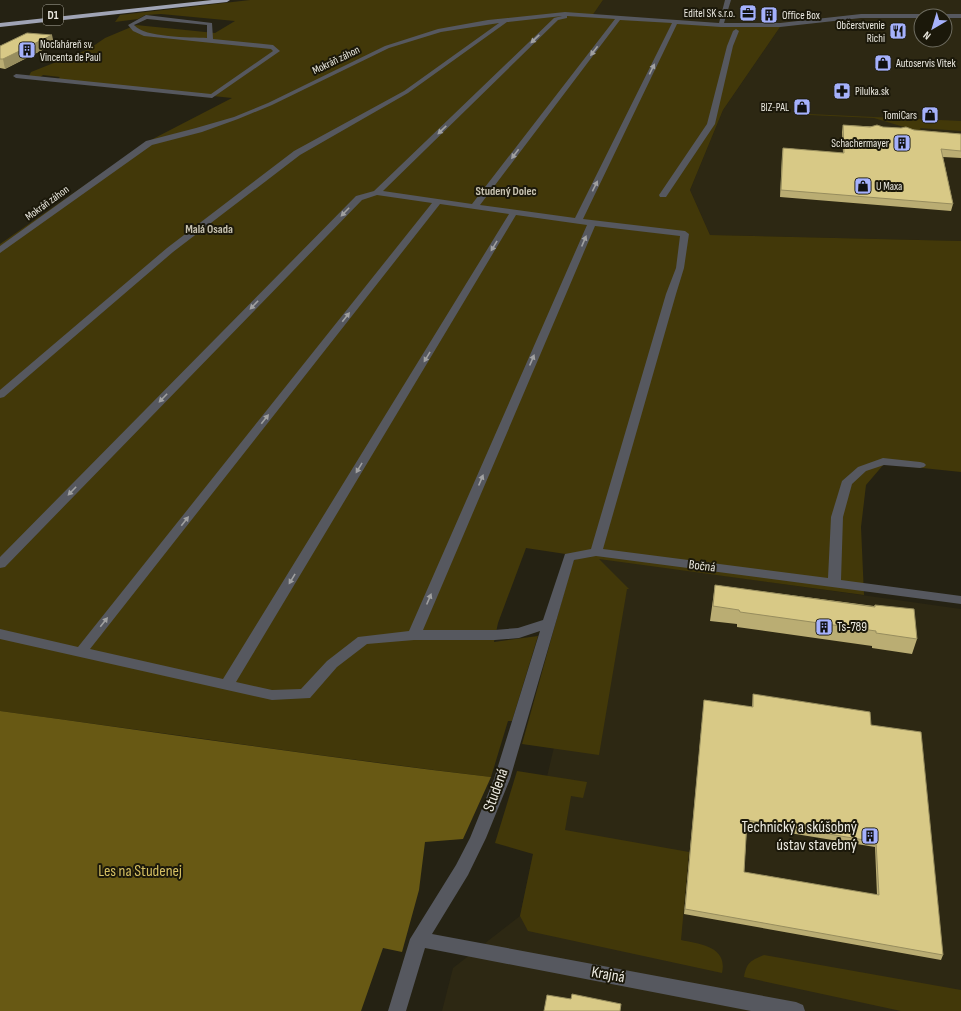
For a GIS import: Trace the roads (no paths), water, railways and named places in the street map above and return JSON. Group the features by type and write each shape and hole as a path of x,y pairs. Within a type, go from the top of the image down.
{"highway":[{"name":"D1","path":"0,21 194,0"},
{"name":"D1","path":"0,25 227,0"}],"street":[{"path":"721,25 728,0"},
{"name":"Mokráň záhon","path":"0,250 149,143 199,130 236,118 270,104 387,47 440,30 507,19 564,14 721,25 780,25 862,16 913,16"},
{"path":"16,76 212,96 278,51 273,47 146,34 134,30 131,25 146,17 210,24 210,40"},
{"path":"377,193 556,20 566,17 617,20 674,24 736,31 768,29 773,27"},
{"path":"0,395 170,250 296,153 406,92 507,19"},
{"path":"475,206 617,20"},
{"path":"578,221 674,24"},
{"path":"663,195 711,124 730,46 736,31"},
{"path":"0,564 359,198 377,193 592,223 685,234 680,268 671,294 596,552"},
{"path":"80,653 438,201"},
{"path":"227,685 514,212"},
{"path":"414,635 592,223"},
{"path":"834,582 837,518 846,483 862,469 883,461 920,465"},
{"name":"Bočná","path":"569,557 596,552 834,582 961,600"},
{"name":"Studená","path":"397,1011 419,938 462,870 478,838 502,779 569,557"},
{"path":"0,634 272,695 305,694 332,664 363,640 414,635 495,635 519,633 548,623"},
{"name":"Krajná","path":"419,938 509,957 796,1011"}],"place":[{"name":"Editel SK s.r.o.","path":"748,13"},
{"name":"Office Box","path":"769,15"},
{"name":"Občerstvenie Richi","path":"898,31"},
{"name":"Nocľaháreň sv. Vincenta de Paul","path":"27,50"},
{"name":"Autoservis Vitek","path":"883,63"},
{"name":"Pilulka.sk","path":"842,91"},
{"name":"BIZ-PAL","path":"802,107"},
{"name":"TomiCars","path":"930,115"},
{"name":"Schachermayer","path":"902,143"},
{"name":"U Maxa","path":"863,186"},
{"name":"Ts-789","path":"824,627"},
{"name":"Technický a skúšobný ústav stavebný","path":"870,836"}],"district":[{"name":"Studený Dolec","path":"506,191"},
{"name":"Malá Osada","path":"209,229"}],"park label":[{"name":"Les na Studenej","path":"140,871"}]}
